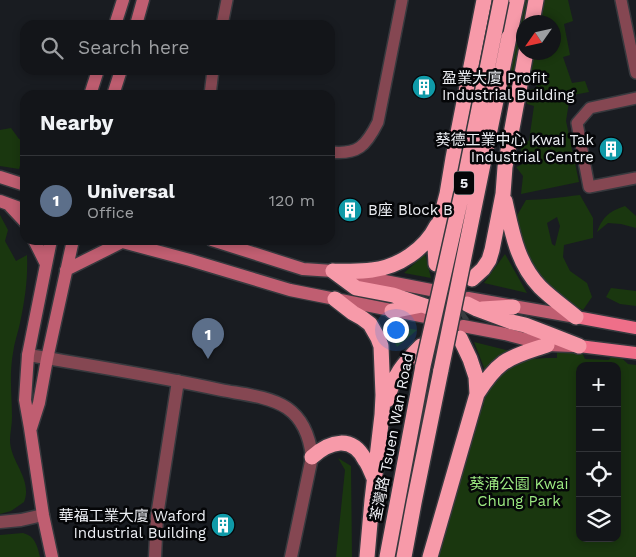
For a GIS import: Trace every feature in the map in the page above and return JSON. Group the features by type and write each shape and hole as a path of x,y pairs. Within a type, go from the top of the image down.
{"highway":[{"path":"436,264 435,248 484,0"},
{"name":"荃灣路 Tsuen Wan Road","path":"387,557 426,348 462,192 501,0"},
{"name":"5","path":"404,557 517,0"},
{"path":"533,15 536,0"},
{"path":"472,279 483,269 492,250 525,60"},
{"path":"503,194 516,249 527,269 539,286 576,317"},
{"path":"333,272 373,270 391,265 419,249 432,236 440,221"},
{"path":"333,272 356,288 387,293 427,304 392,311"},
{"path":"336,299 370,324 381,346 382,415 367,557"},
{"path":"467,315 513,307"},
{"path":"467,315 525,325 579,346"},
{"path":"467,315 470,359 476,377 477,394"},
{"path":"430,557 477,394 488,378 503,363 547,345"},
{"path":"382,415 394,380 402,366 421,346"},
{"path":"312,457 320,450 332,444 346,443 353,445 365,459 374,479"}],"main road":[{"path":"117,20 123,0"},
{"path":"137,20 143,0"},
{"path":"92,90 96,75"},
{"path":"115,90 119,75"},
{"path":"4,178 20,175"},
{"path":"4,178 20,183"},
{"path":"4,203 20,208"},
{"path":"4,203 20,217"},
{"path":"36,245 46,264"},
{"path":"50,245 28,356 25,400 43,515 52,557"},
{"path":"30,428 39,403 72,245"},
{"path":"66,270 111,245"},
{"path":"133,245 290,290 392,311"},
{"path":"228,245 303,269 333,272"},
{"path":"513,307 636,328"},
{"path":"467,315 505,334 547,345 579,346 636,353"}],"street":[{"path":"223,20 228,0"},
{"path":"335,153 350,152 362,147 371,137 378,122 402,0"},
{"path":"621,0 636,73"},
{"path":"211,90 212,75"},
{"path":"636,98 590,108 577,123 589,186 636,178"},
{"path":"28,356 178,381 270,400 286,408 296,416 306,431 312,457 291,557"},
{"path":"155,557 157,516 178,381"},
{"path":"0,522 43,515"}],"green space":[{"path":"477,0 568,0 573,21 564,24 570,55 563,57 572,83 585,81 589,92 568,96 566,121 579,182 521,194 523,176 516,167 525,163 526,158 521,158 521,141 529,141 534,106 527,104 526,91 536,88 538,79 520,76 516,96 460,86"},
{"path":"11,128 20,139 19,169 0,166 0,130"},
{"path":"580,195 593,218 593,238 564,245 563,257 570,271 587,283 592,297 583,310 568,302 542,283 529,267 528,255 515,219 526,200","holes":["557,217 560,226 555,246 552,244 547,223"]},
{"path":"625,206 636,216 636,228 608,223 597,232 608,215"},
{"path":"0,215 8,230 5,241 16,261 27,255 27,281 12,361 10,440 13,456 24,478 26,494 24,502 11,511 0,514"},
{"path":"425,254 431,278 404,273"},
{"path":"505,254 527,293 484,283"},
{"path":"611,288 636,291 636,306 620,304 606,297"},
{"path":"385,324 417,330 397,347"},
{"path":"474,342 510,351 485,370"},
{"name":"葵涌公園 Kwai Chung Park","path":"579,346 585,359 609,360 614,351 628,364 636,365 636,557 434,557 479,412 484,405 480,404 497,376 522,360 557,358 557,349"},
{"path":"338,458 351,466 352,557 336,557 345,470"},
{"path":"23,533 33,539 40,557 0,557 0,535"}],"tunnel":[{"path":"424,343 432,335 465,313"}],"place":[{"name":"盈業大廈 Profit Industrial Building","path":"424,87"},
{"name":"葵德工業中心 Kwai Tak Industrial Centre","path":"611,149"},
{"name":"B座 Block B","path":"350,210"},
{"name":"Universal","path":"208,359"},
{"name":"華福工業大廈 Waford Industrial Building","path":"223,525"}]}
